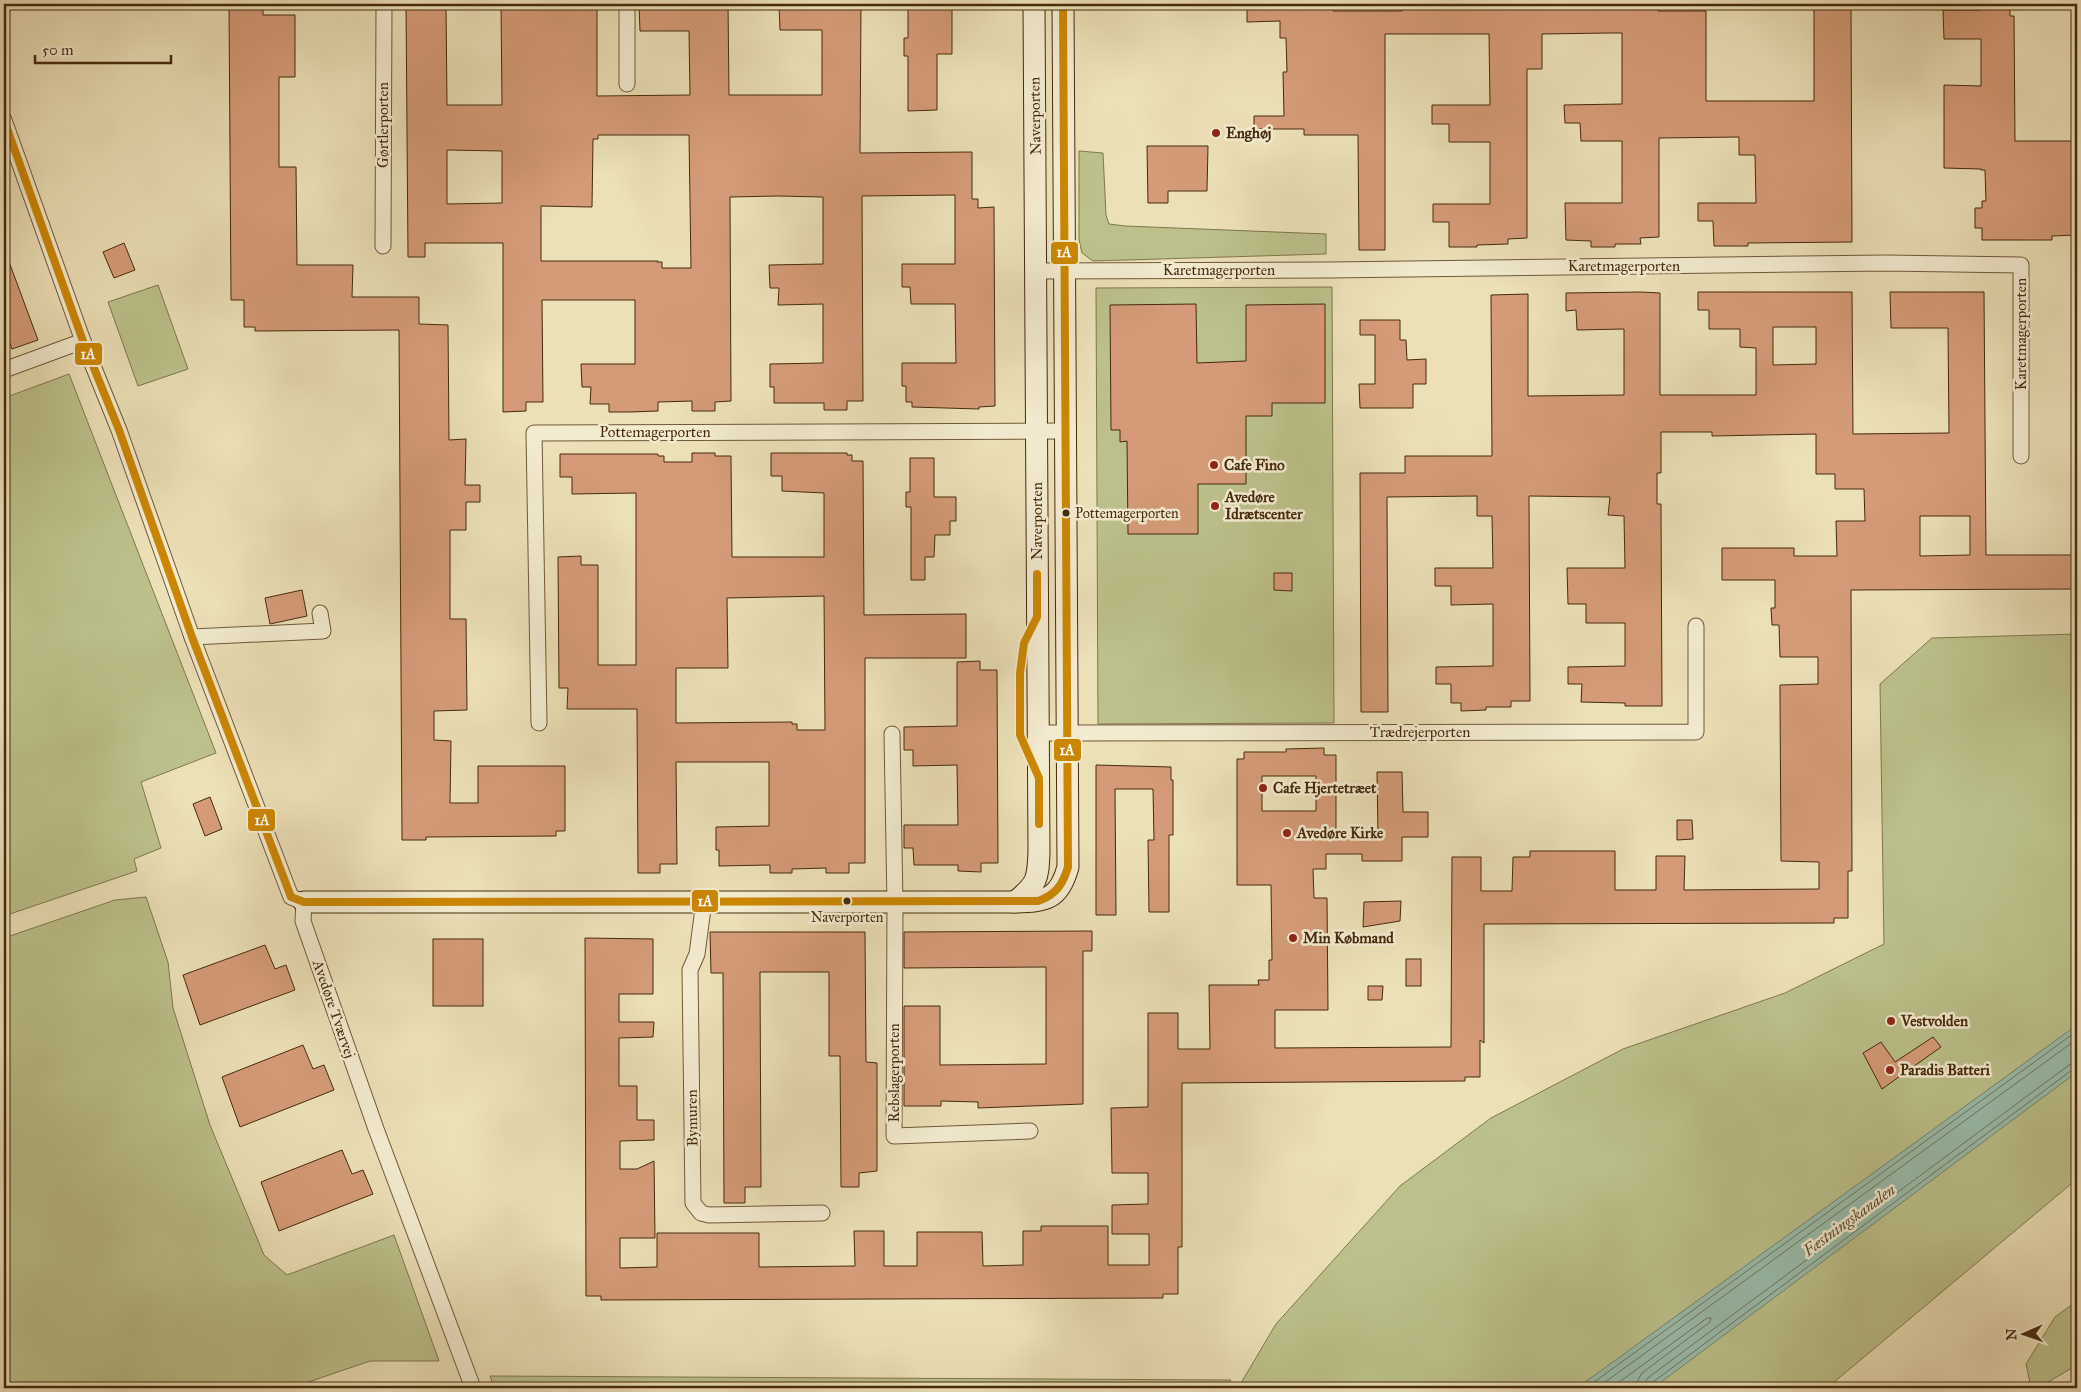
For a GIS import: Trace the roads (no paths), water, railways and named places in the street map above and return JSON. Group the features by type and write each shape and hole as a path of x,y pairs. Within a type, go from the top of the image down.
{"street":[{"name":"Gørtlerporten","path":"384,4 384,246"},
{"path":"627,4 628,84"},
{"name":"Naverporten","path":"1015,902 1031,888 1038,876 1034,4"},
{"name":"Naverporten","path":"1015,902 1038,901 1058,891 1068,867 1063,4"},
{"path":"4,120 83,341 119,430 192,637 291,897 304,902 1015,902"},
{"name":"Karetmagerporten","path":"1036,271 1319,270 1886,263 2020,265 2021,456"},
{"path":"4,370 83,341"},
{"name":"Pottemagerporten","path":"539,723 534,433 1066,431"},
{"path":"192,637 323,631 320,613"},
{"name":"Trædrejerporten","path":"1038,733 1696,732 1696,626"},
{"name":"Rebslagerporten","path":"892,734 895,903 894,1136 1030,1131"},
{"name":"Bymuren","path":"704,901 697,954 690,970 693,1203 701,1213 709,1215 822,1213"},
{"name":"Avedøre Tværvej","path":"304,902 303,921 306,930 376,1129 473,1388"}],"water":[{"name":"Fæstningskanalen","path":"2077,1025 2077,1072 1653,1388 1577,1388"}],"place":[{"name":"Enghøj","path":"1216,133"},
{"name":"Cafe Fino","path":"1214,465"},
{"name":"Avedøre Idrætscenter","path":"1215,506"},
{"name":"Pottemagerporten","path":"1066,513"},
{"name":"Cafe Hjertetræet","path":"1263,788"},
{"name":"Avedøre Kirke","path":"1287,833"},
{"name":"Naverporten","path":"847,901"},
{"name":"Min Købmand","path":"1293,938"},
{"name":"Vestvolden","path":"1891,1021"},
{"name":"Paradis Batteri","path":"1890,1070"}]}
